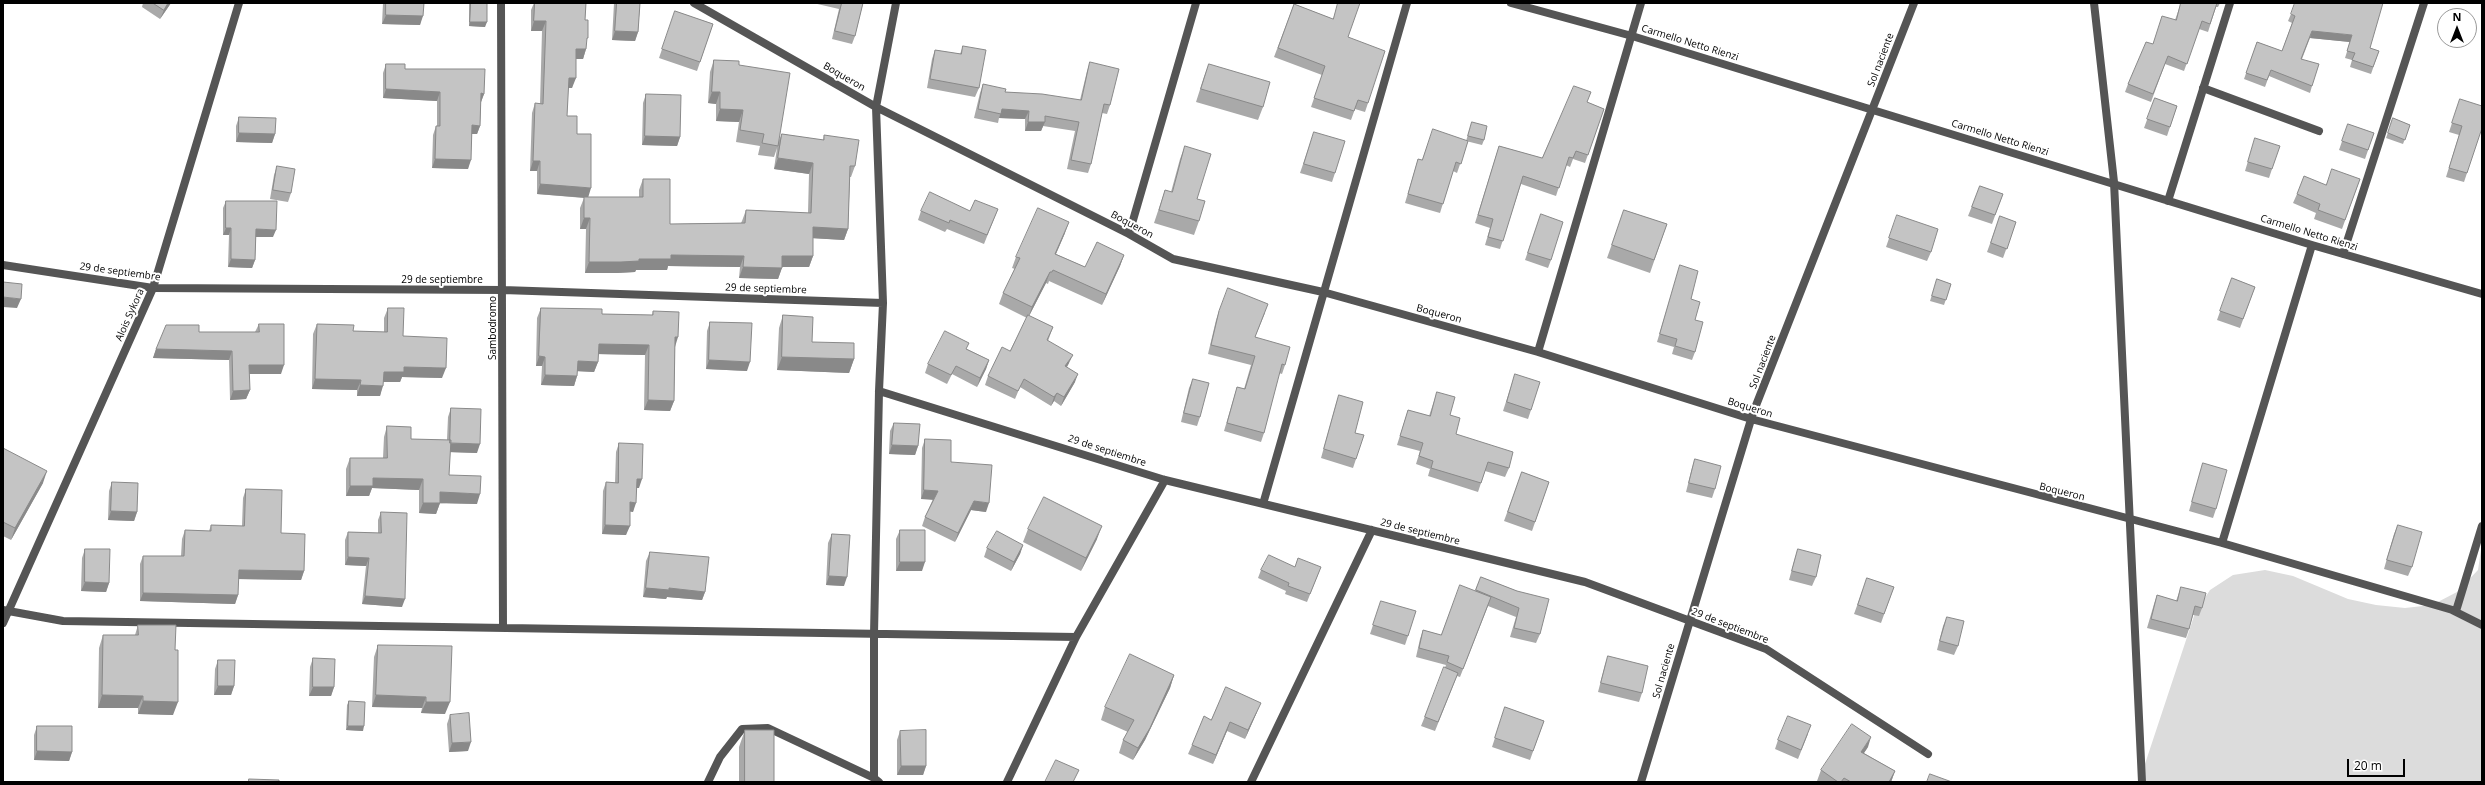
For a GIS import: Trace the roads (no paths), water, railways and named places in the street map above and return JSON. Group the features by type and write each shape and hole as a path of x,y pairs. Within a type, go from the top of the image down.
{"street":[{"name":"Alois Sykora","path":"3,623 5,611 153,288 239,3"},
{"name":"Sambodromo","path":"501,3 503,628"},
{"name":"Boqueron","path":"694,3 876,107 1129,234 1173,259 1323,292 1538,352 1751,419 2222,543 2450,609 2482,625"},
{"path":"708,782 720,757 742,729 768,728 877,780 874,634 879,391 883,303 876,107 896,3"},
{"path":"1129,234 1196,3"},
{"path":"1263,504 1407,3"},
{"name":"Carmello Netto Rienzi","path":"1511,3 1632,36 1872,110 2114,182 2168,201 2312,245 2482,294"},
{"path":"1538,352 1641,3"},
{"name":"Sol naciente","path":"1641,782 1751,419 1914,3"},
{"path":"2094,3 2114,182 2142,782"},
{"path":"2168,201 2230,3"},
{"path":"2343,254 2424,3"},
{"path":"2203,88 2319,131"},
{"path":"2222,543 2312,245"},
{"name":"29 de septiembre","path":"3,265 153,288 503,290 883,303"},
{"name":"29 de septiembre","path":"879,391 1165,480 1585,582 1766,649 1928,754"},
{"path":"1007,782 1076,637 1165,480"},
{"path":"2450,609 2456,611 2482,526"},
{"path":"1251,782 1372,530"},
{"path":"5,611 63,621 1076,637"}]}
